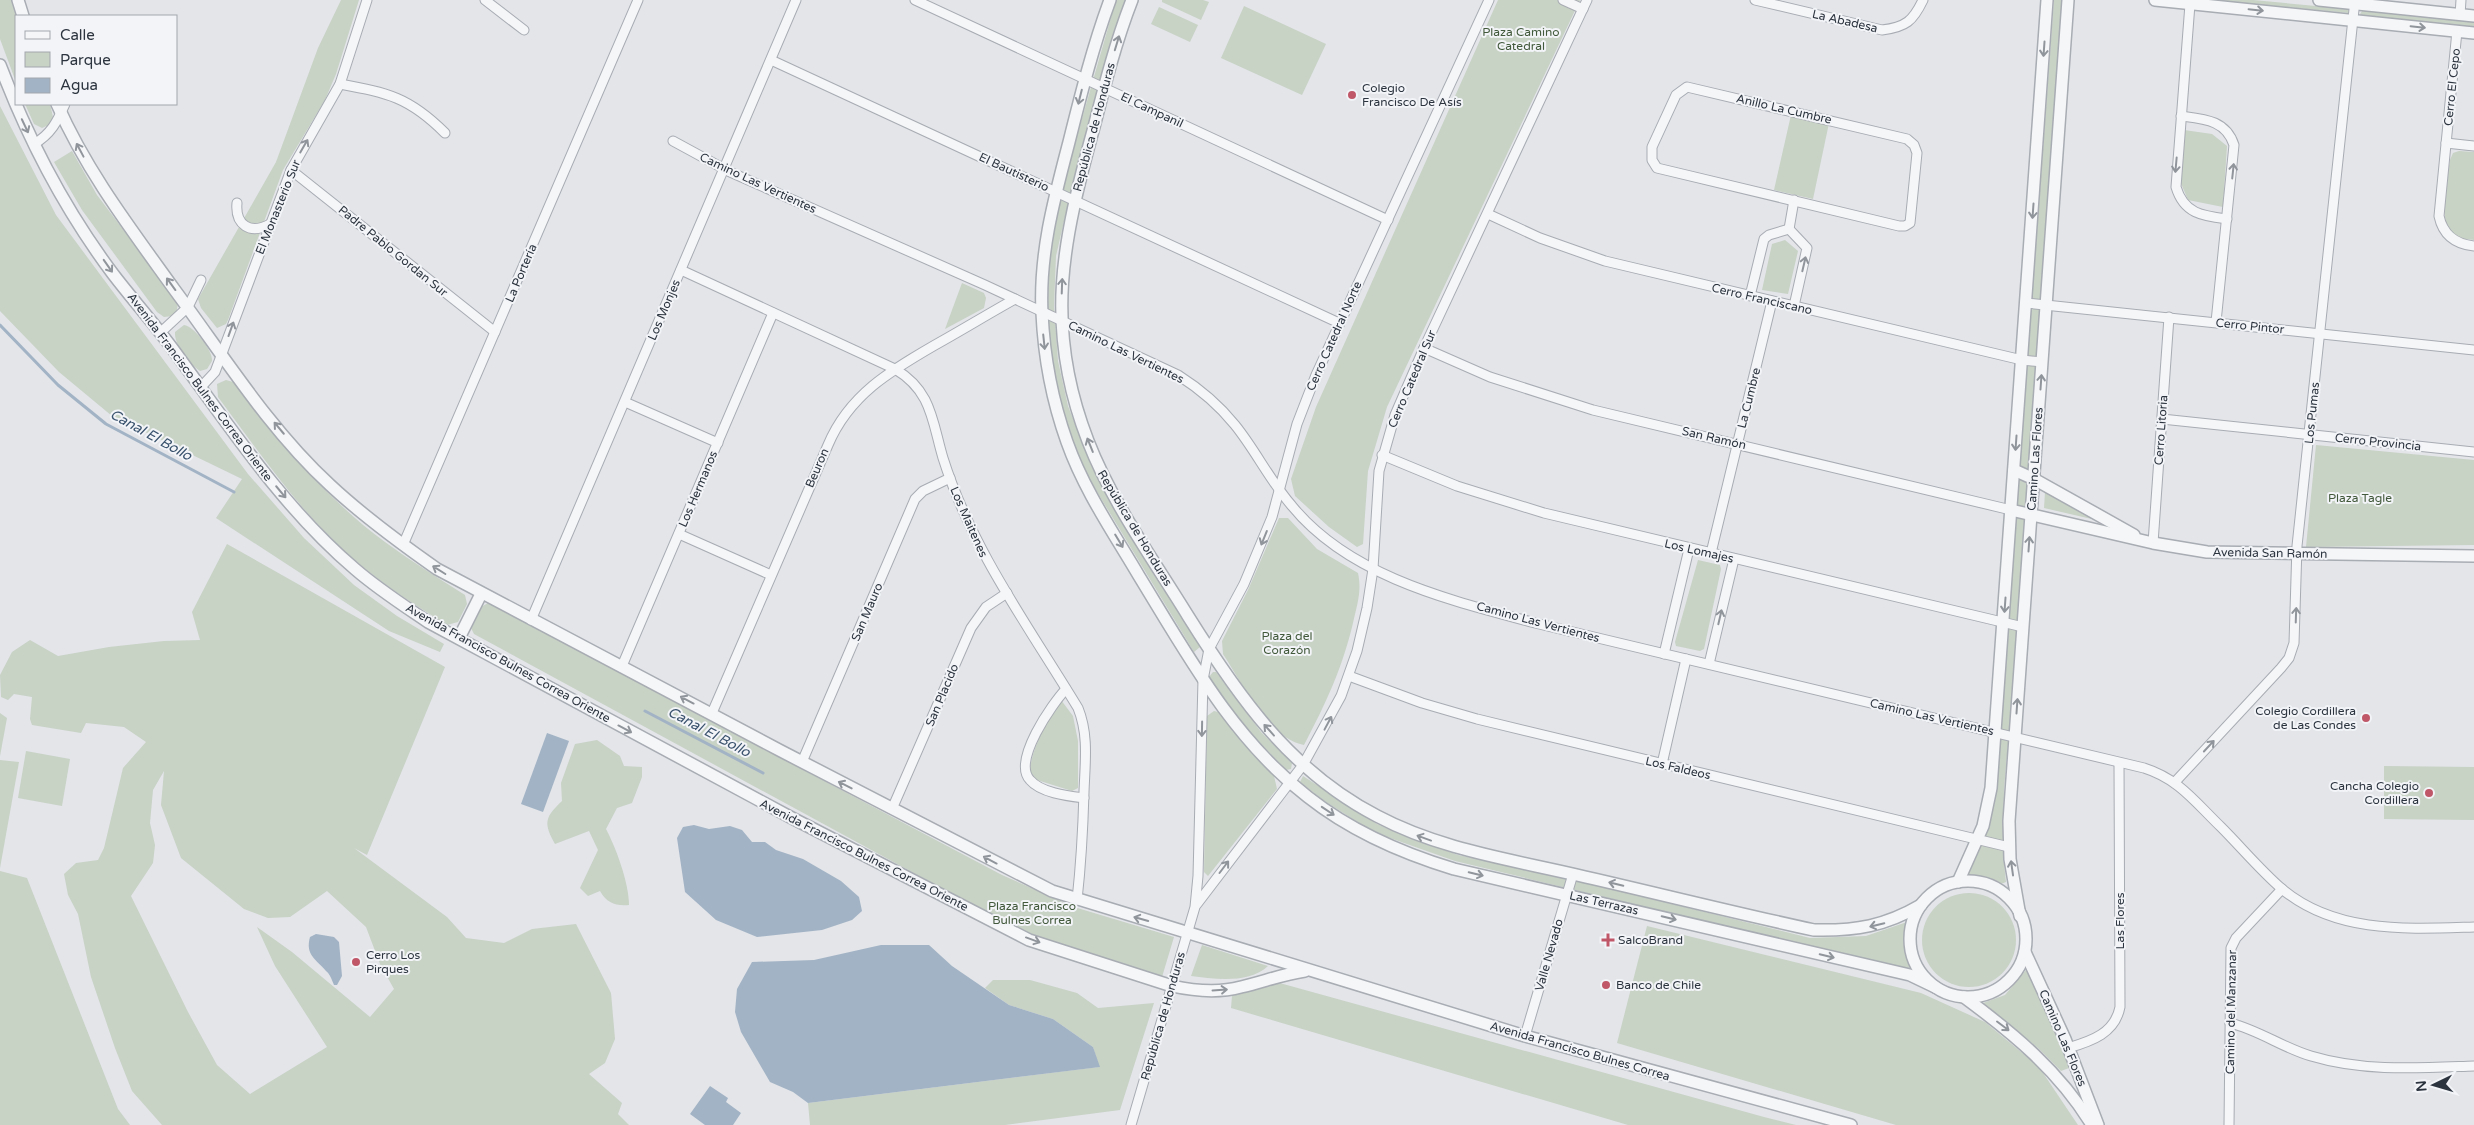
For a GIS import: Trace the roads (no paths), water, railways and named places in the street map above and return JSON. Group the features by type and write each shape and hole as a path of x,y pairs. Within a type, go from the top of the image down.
{"street":[{"path":"18,0 23,15"},
{"name":"El Monasterio Sur","path":"202,387 215,372 291,170 340,84 367,0"},
{"path":"485,0 524,30"},
{"name":"La Portería","path":"403,545 638,0"},
{"name":"Los Monjes","path":"531,620 796,0"},
{"name":"El Campanil","path":"915,0 1388,220"},
{"name":"República de Honduras","path":"1110,0 1084,79 1056,192 1044,250 1042,311 1048,375 1059,419 1078,470 1105,518 1203,680 1228,717 1289,781"},
{"name":"República de Honduras","path":"1132,0 1104,88 1074,200 1063,267 1062,320 1068,371 1081,421 1102,473 1122,508 1238,693 1270,732 1303,765 1195,907"},
{"name":"Cerro Catedral Norte","path":"1203,680 1209,649 1254,562 1280,492 1291,446 1305,402 1339,323 1488,0"},
{"path":"1563,0 1583,9"},
{"name":"Cerro Catedral Sur","path":"1303,765 1329,721 1349,676 1363,630 1373,569 1382,455 1395,415 1424,348 1587,0"},
{"name":"La Abadesa","path":"1756,0 1882,30 1896,28 1908,22 1915,16 1923,0"},
{"name":"Camino Las Flores","path":"1958,882 1977,839 1990,800 2047,0"},
{"name":"Camino Las Flores","path":"2020,916 2009,847 2015,735 2068,0"},
{"path":"2155,0 2474,33"},
{"path":"2319,0 2355,2 2474,16"},
{"path":"2460,15 2461,0"},
{"name":"Los Pumas","path":"2176,782 2288,658 2295,634 2297,554 2355,2"},
{"path":"2190,4 2175,180 2178,194 2185,206 2196,214 2227,219"},
{"name":"Cerro El Cepo","path":"2457,31 2438,209 2440,223 2451,238 2462,244 2474,246"},
{"name":"El Bautisterio","path":"771,60 1339,323"},
{"name":"Avenida Francisco Bulnes Correa Oriente","path":"0,65 15,100"},
{"path":"340,84 390,94 406,101 427,115 445,133"},
{"name":"Anillo La Cumbre","path":"1687,87 1695,88 1903,137 1911,142 1916,149 1912,218 1910,223 1905,226 1794,200 1662,170 1654,165 1650,156 1652,147 1679,91 1687,87"},
{"name":"Avenida Francisco Bulnes Correa Oriente","path":"17,105 34,144 70,211 118,281 161,332 270,478 304,519 337,552 385,593 428,622 792,818 1029,940 1172,986"},
{"path":"34,144 47,136 54,128 61,107"},
{"path":"61,107 101,186 263,409 330,484 403,545 437,569 481,594 1052,891 1187,932"},
{"path":"2181,116 2212,120 2224,128 2232,139 2234,152 2216,322"},
{"name":"Camino Las Vertientes","path":"673,141 724,169 1165,368 1203,393 1236,426 1280,492 1306,522 1321,536 1345,553 1373,569 1499,613 1664,654 1995,732 2015,735 2144,768 2176,782 2282,889 2321,911 2364,925 2401,929 2474,927"},
{"name":"Cerro El Cepo","path":"2446,143 2474,146"},
{"name":"Padre Pablo Gordan Sur","path":"291,170 495,332"},
{"path":"1789,229 1794,200"},
{"path":"237,203 236,214 241,223 250,228 260,229 270,224"},
{"name":"Cerro Franciscano","path":"1488,214 1540,238 1605,262 2022,360 2042,362"},
{"path":"1750,296 1764,239 1768,235 1789,229"},
{"path":"1789,229 1807,248 1794,306"},
{"name":"Los Maitenes","path":"681,270 894,369 915,384 926,398 950,478 974,535 1078,708 1084,726 1086,742 1082,853 1077,900"},
{"path":"161,332 188,307 201,280"},
{"name":"Beuron","path":"712,713 836,426 861,395 894,369 1015,299"},
{"name":"La Cumbre","path":"1711,554 1772,301"},
{"name":"Cerro Pintor","path":"2026,303 2474,350"},
{"name":"Los Hermanos","path":"622,666 773,313"},
{"name":"Cerro Litoria","path":"2149,542 2162,419 2169,318"},
{"name":"San Ramón","path":"1424,348 1490,377 1554,398 2011,510"},
{"path":"625,402 718,443"},
{"name":"Cerro Provincia","path":"2162,419 2474,452"},
{"name":"Los Lomajes","path":"1382,455 1457,486 1514,505 1711,554 2023,627"},
{"path":"2014,470 2149,542"},
{"name":"San Mauro","path":"802,762 915,499 923,491 950,478"},
{"path":"1105,518 1122,508"},
{"name":"Avenida San Ramón","path":"2011,510 2149,542 2216,553 2474,556"},
{"path":"679,534 771,576"},
{"path":"1664,654 1690,548"},
{"path":"1709,664 1734,559"},
{"name":"San Placido","path":"892,809 971,628 986,607 1007,592"},
{"path":"459,638 481,594"},
{"path":"1662,764 1686,659"},
{"name":"Los Faldeos","path":"1349,676 1422,703 1477,719 2009,847"},
{"name":"República de Honduras","path":"1131,1125 1195,907 1198,876 1203,680"},
{"path":"1066,689 1044,716 1025,760 1025,771 1029,780 1039,786 1084,798"},
{"name":"Las Flores","path":"2068,1048 2104,1034 2116,1020 2120,1007 2119,763"},
{"name":"Las Terrazas","path":"1303,765 1351,802 1394,825 1460,849 1738,913 1814,930 1835,931 1885,923 1921,905"},
{"name":"Las Terrazas","path":"1289,781 1325,810 1385,844 1454,868 1910,975 1935,987"},
{"path":"1385,844 1394,825"},
{"name":"Valle Nevado","path":"1526,1036 1573,874"},
{"path":"1958,882 1980,882 1996,888 2009,898 2020,916 2026,940 2021,966 2007,984 1987,995 1964,997 1946,993 1935,987 1918,967 1912,950 1913,923 1921,905 1934,892 1958,882"},
{"name":"Camino del Manzanar","path":"2229,1125 2230,958 2233,943 2282,889"},
{"path":"1733,934 1738,913"},
{"name":"Avenida Francisco Bulnes Correa","path":"1187,932 1526,1036 1852,1125"},
{"name":"Camino Las Flores","path":"2025,952 2068,1048 2098,1125"},
{"name":"Avenida Francisco Bulnes Correa","path":"1172,986 1196,990 1226,990 1283,974 1310,971"},
{"name":"Camino Las Flores","path":"1964,997 2009,1031 2043,1061 2072,1095 2092,1125"},
{"path":"2230,1023 2245,1027 2292,1050 2349,1065 2391,1068 2474,1066"}],"water":[{"path":"547,733 569,741 543,812 521,804"},
{"path":"694,825 709,829 730,826 742,830 752,842 765,842 776,850 803,859 841,881 859,897 862,911 852,920 822,930 757,937 716,920 685,892 677,838 683,827"},
{"path":"316,934 334,937 339,942 342,976 337,985 334,985 329,974 310,953 310,937"},
{"path":"881,945 929,945 952,966 1009,1005 1053,1019 1093,1047 1100,1067 808,1103 793,1092 770,1082 741,1032 735,1012 737,989 752,962 814,960"},
{"path":"710,1086 728,1098 726,1102 741,1113 733,1125 705,1125 690,1114"}],"waterway":[{"name":"Canal El Bollo","path":"0,325 58,385 106,424 234,492"},
{"name":"Canal El Bollo","path":"645,711 763,773"}],"place":[{"name":"Colegio Francisco De Asís","path":"1352,95"},
{"name":"Colegio Cordillera de Las Condes","path":"2366,718"},
{"name":"Cancha Colegio Cordillera","path":"2429,793"},
{"name":"SalcoBrand","path":"1608,940"},
{"name":"Cerro Los Pirques","path":"356,962"},
{"name":"Banco de Chile","path":"1606,985"}],"park label":[{"name":"Plaza Camino Catedral","path":"1521,39"},
{"name":"Plaza Tagle","path":"2360,498"},
{"name":"Plaza del Corazón","path":"1287,643"},
{"name":"Plaza Francisco Bulnes Correa","path":"1032,913"}]}
